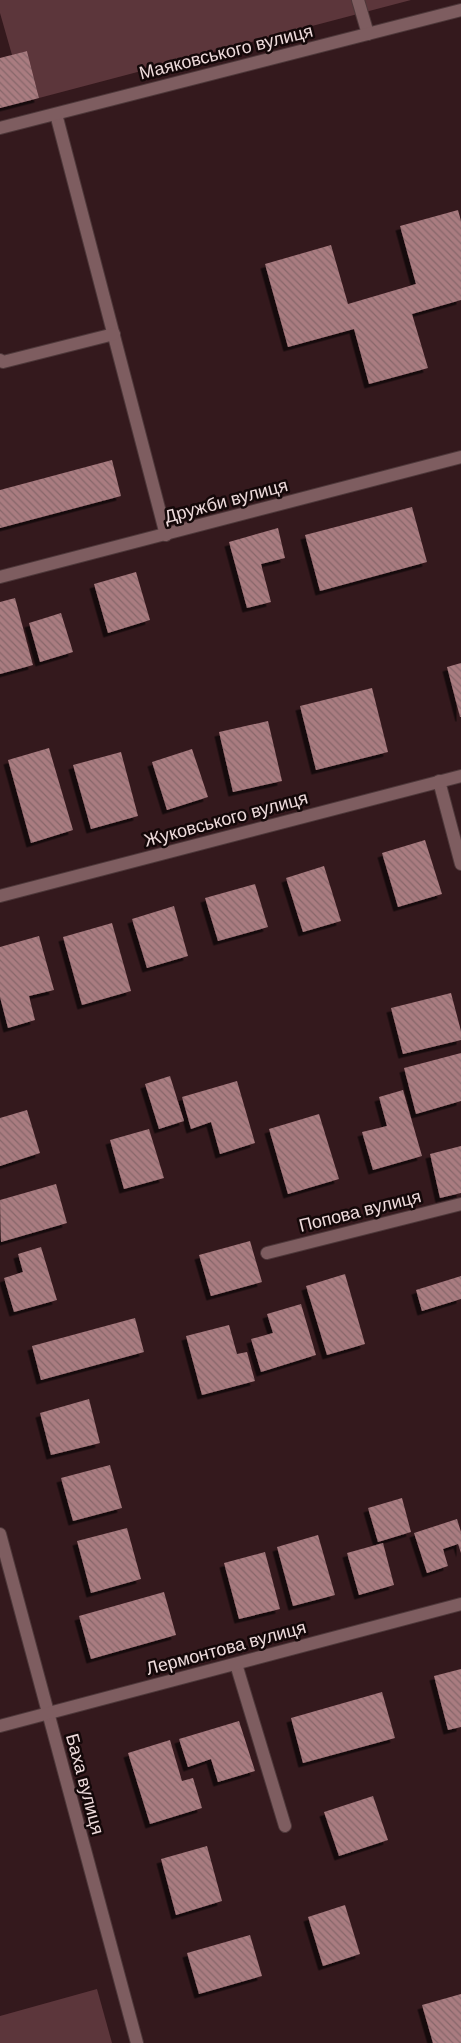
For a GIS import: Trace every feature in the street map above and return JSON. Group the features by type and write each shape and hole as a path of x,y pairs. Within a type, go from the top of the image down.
{"street":[{"path":"358,0 368,34"},
{"name":"Маяковського вулиця","path":"0,128 461,10"},
{"path":"56,114 166,535"},
{"path":"0,360 3,362 114,334"},
{"name":"Дружби вулиця","path":"0,577 461,457"},
{"name":"Жуковського вулиця","path":"0,896 461,776"},
{"path":"439,782 461,864"},
{"name":"Попова вулиця","path":"267,1253 461,1204"},
{"name":"Баха вулиця","path":"0,1534 137,2043"},
{"name":"Лермонтова вулиця","path":"0,1726 461,1604"},
{"path":"236,1664 285,1826"}],"shaded area":[{"path":"0,0 411,0 39,98 27,51 12,55 0,13"},
{"path":"97,1989 112,2043 0,2043 0,2016"}],"building":[{"path":"27,51 39,98 0,108 0,58"},
{"path":"458,210 461,221 461,300 412,314 428,368 369,384 354,329 288,347 265,264 331,245 348,304 416,284 400,226"},
{"path":"112,460 121,496 0,528 0,490"},
{"path":"412,507 427,562 320,591 305,535"},
{"path":"278,528 285,558 261,564 271,602 247,608 229,542"},
{"path":"136,572 150,620 108,633 94,584"},
{"path":"15,598 33,665 0,674 0,602"},
{"path":"61,613 73,652 40,662 29,623"},
{"path":"461,663 461,717 460,717 447,667"},
{"path":"372,688 388,752 316,770 300,706"},
{"path":"268,721 282,781 233,792 219,732"},
{"path":"49,748 73,830 31,843 8,760"},
{"path":"192,749 208,797 167,810 152,762"},
{"path":"121,752 138,816 91,829 73,765"},
{"path":"425,840 442,894 398,907 382,853"},
{"path":"324,866 341,921 303,932 286,878"},
{"path":"255,884 268,927 218,941 205,898"},
{"path":"174,906 188,956 147,968 132,919"},
{"path":"112,923 131,991 82,1005 63,937"},
{"path":"39,936 54,990 29,996 35,1020 8,1028 0,997 0,947"},
{"path":"451,993 461,1031 461,1040 403,1054 391,1008"},
{"path":"461,1053 461,1101 416,1114 404,1068"},
{"path":"170,1076 184,1121 159,1129 145,1084"},
{"path":"237,1081 255,1143 220,1154 211,1122 191,1129 182,1097"},
{"path":"403,1090 422,1156 373,1170 362,1132 387,1126 379,1097"},
{"path":"27,1110 40,1153 0,1166 0,1118"},
{"path":"319,1114 339,1179 288,1194 269,1129"},
{"path":"149,1129 164,1178 124,1189 110,1140"},
{"path":"461,1146 461,1193 440,1198 430,1154"},
{"path":"56,1184 67,1223 1,1242 0,1200"},
{"path":"250,1241 262,1282 211,1296 199,1255"},
{"path":"41,1247 57,1300 14,1312 4,1278 23,1272 18,1254"},
{"path":"345,1274 365,1344 327,1355 306,1286"},
{"path":"461,1276 461,1299 422,1311 416,1290"},
{"path":"301,1304 316,1355 261,1372 251,1339 273,1333 267,1314"},
{"path":"135,1318 144,1352 41,1380 32,1346"},
{"path":"229,1325 237,1354 247,1352 255,1381 202,1395 186,1336"},
{"path":"89,1399 100,1443 51,1455 40,1413"},
{"path":"110,1465 122,1508 73,1521 61,1478"},
{"path":"402,1498 411,1532 378,1542 368,1508"},
{"path":"457,1519 461,1532 461,1553 458,1544 443,1549 448,1566 427,1573 414,1533"},
{"path":"127,1528 141,1579 91,1593 77,1541"},
{"path":"318,1535 335,1595 293,1606 277,1547"},
{"path":"383,1543 394,1585 359,1595 347,1553"},
{"path":"265,1552 280,1609 239,1619 224,1563"},
{"path":"164,1592 176,1635 91,1659 79,1616"},
{"path":"461,1669 461,1727 448,1730 434,1676"},
{"path":"382,1692 395,1738 303,1763 291,1718"},
{"path":"239,1721 255,1771 218,1782 211,1759 188,1767 179,1739"},
{"path":"170,1740 182,1781 193,1778 202,1808 150,1824 128,1753"},
{"path":"373,1796 388,1840 339,1856 324,1812"},
{"path":"207,1846 222,1901 176,1915 161,1859"},
{"path":"345,1905 360,1954 323,1966 308,1917"},
{"path":"250,1935 262,1976 199,1994 187,1953"},
{"path":"461,1994 461,2043 433,2043 422,2005"}]}
